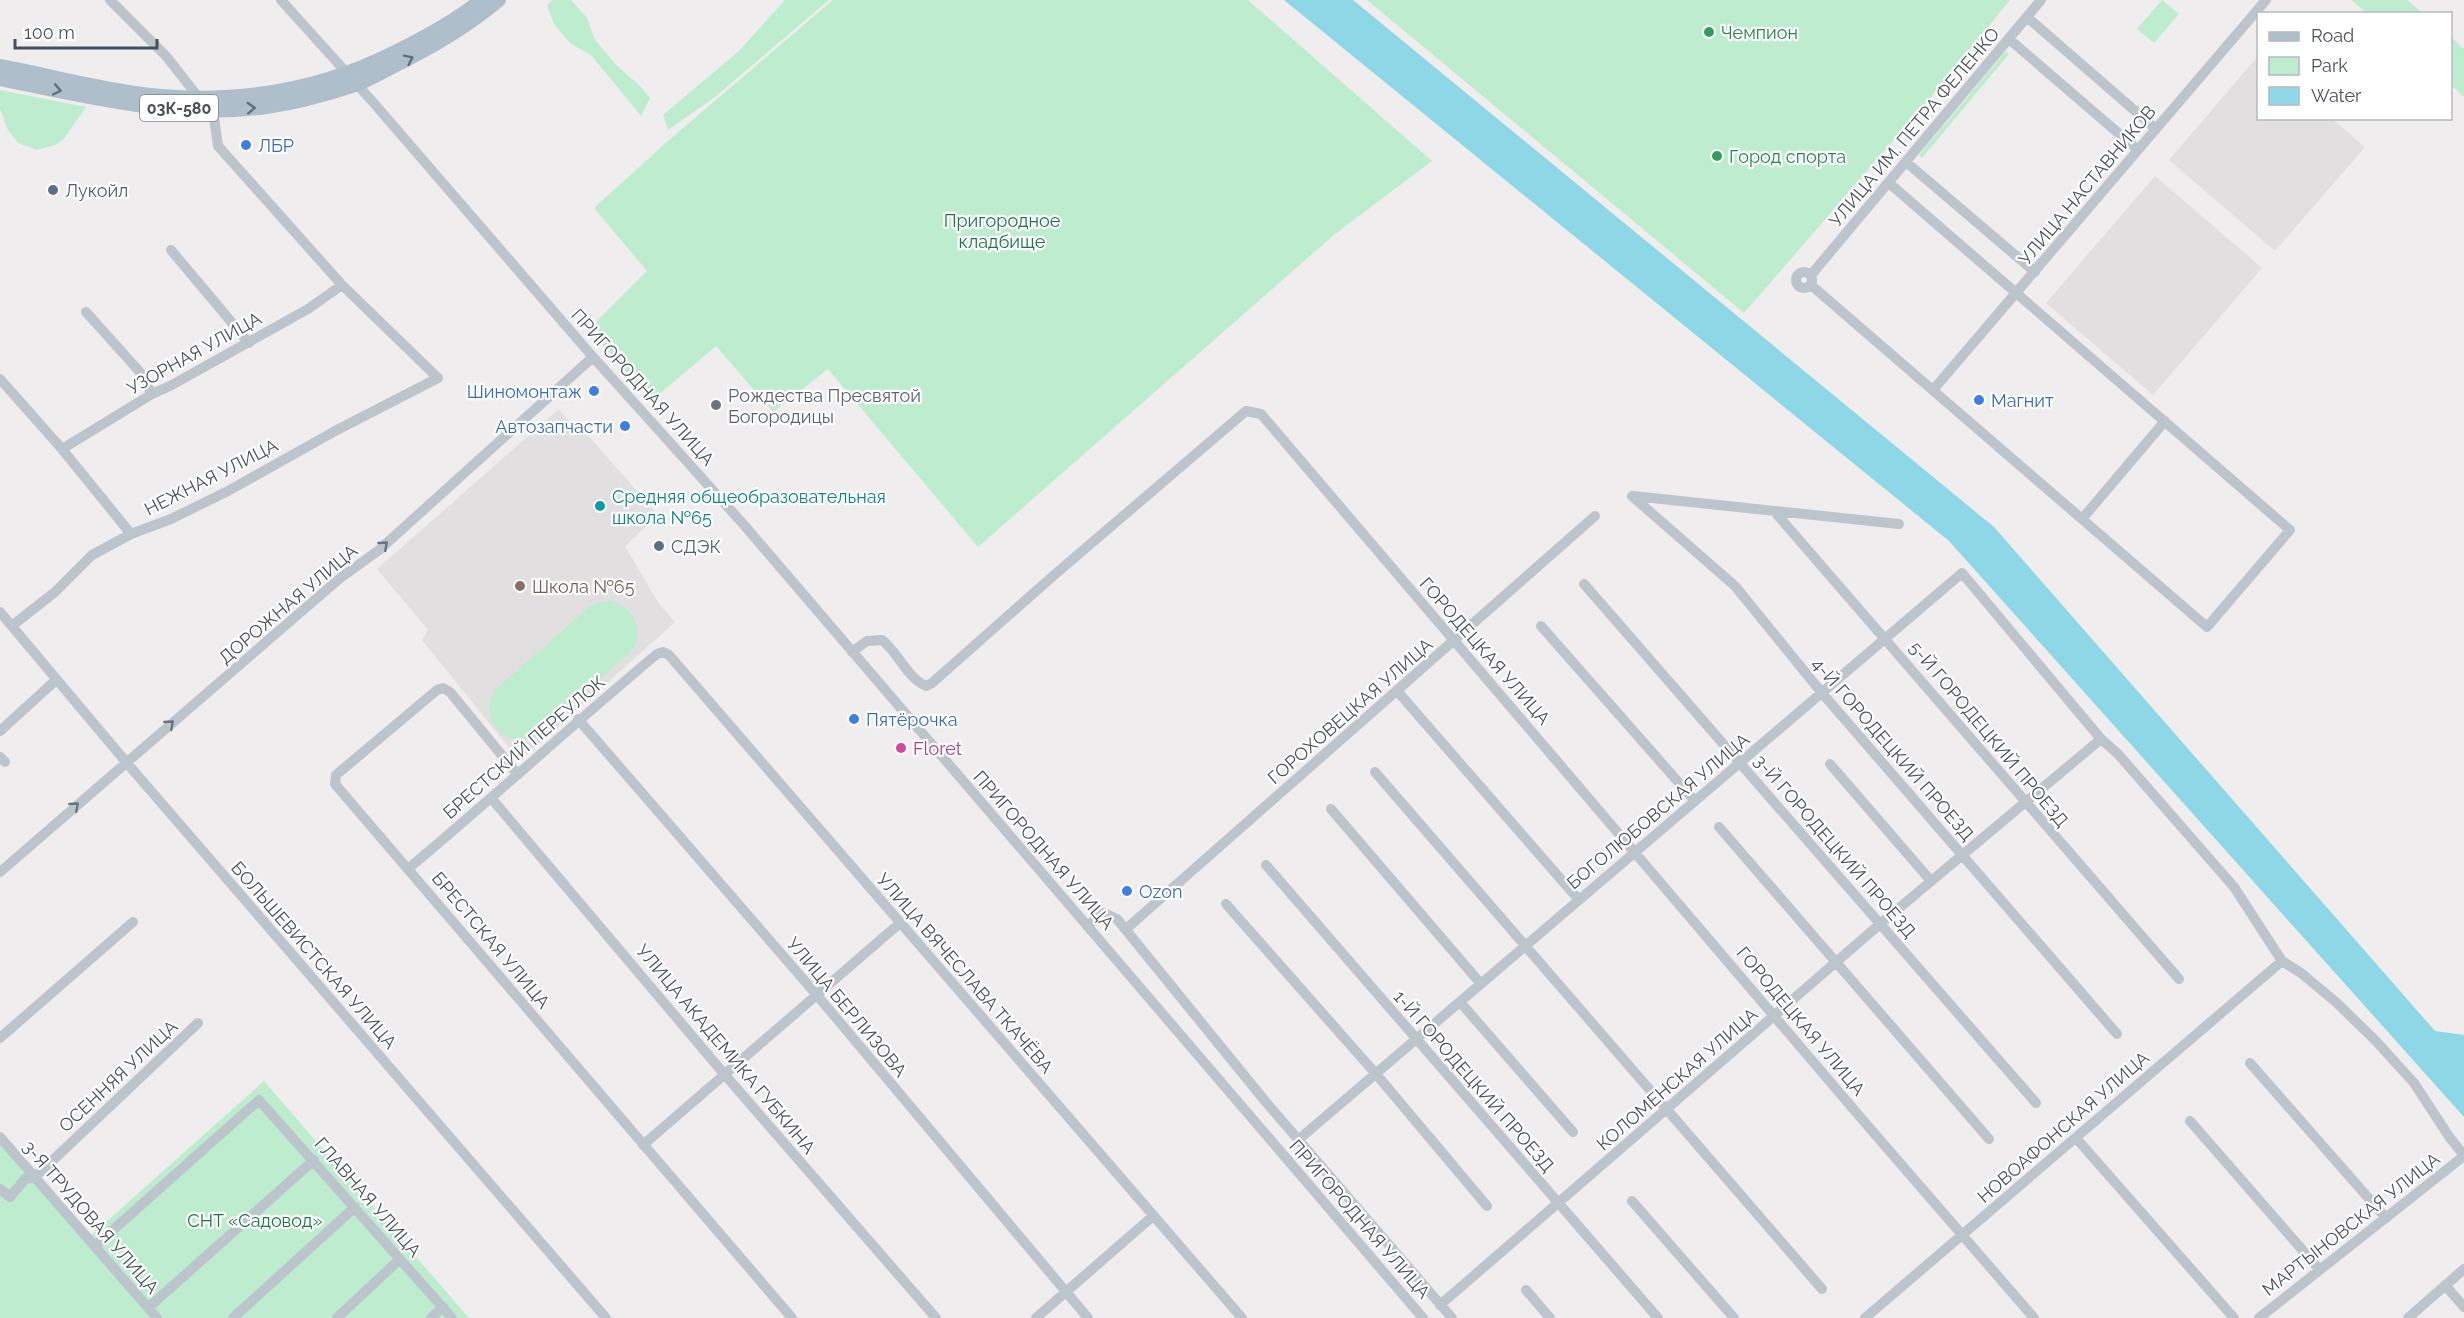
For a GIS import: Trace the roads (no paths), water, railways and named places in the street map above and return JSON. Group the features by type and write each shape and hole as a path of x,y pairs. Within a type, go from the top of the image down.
{"main road":[{"name":"03К-580","path":"0,79 98,99 165,108 213,110 266,107 352,79 435,46 499,0"},
{"name":"03К-580","path":"0,66 159,95 199,98 260,95 352,79 427,36 475,2"}],"street":[{"path":"110,0 166,57 199,98"},
{"name":"ПРИГОРОДНАЯ УЛИЦА","path":"281,0 593,357 736,516 1423,1318"},
{"name":"УЛИЦА ИМ. ПЕТРА ФЕЛЕНКО","path":"1933,390 1811,280 2041,0"},
{"name":"УЛИЦА НАСТАВНИКОВ","path":"1933,390 2266,0"},
{"path":"2027,17 2156,129"},
{"path":"2009,39 2138,150"},
{"path":"213,110 218,146 342,285"},
{"path":"1906,162 2035,272"},
{"path":"1889,183 2290,530 2207,627 1933,390"},
{"path":"171,250 249,343"},
{"name":"УЗОРНАЯ УЛИЦА","path":"62,449 152,394 308,309 342,285"},
{"name":"НЕЖНАЯ УЛИЦА","path":"13,625 55,592 92,555 131,534 171,519 438,378 342,285"},
{"path":"86,312 139,371 152,394"},
{"name":"ДОРОЖНАЯ УЛИЦА","path":"0,872 51,821 126,762 339,579 380,550 593,357"},
{"path":"0,379 62,449 131,534"},
{"name":"ГОРОДЕЦКАЯ УЛИЦА","path":"852,652 867,641 882,639 918,683 926,686 932,684 1053,576 1246,411 1261,414 2034,1318"},
{"path":"2082,519 2165,422"},
{"name":"4-Й ГОРОДЕЦКИЙ ПРОЕЗД","path":"1774,511 1632,496 1735,586 1822,693 2117,1034"},
{"path":"1774,511 1899,524"},
{"name":"5-Й ГОРОДЕЦКИЙ ПРОЕЗД","path":"1774,511 2179,979"},
{"name":"ГОРОХОВЕЦКАЯ УЛИЦА","path":"1126,929 1455,642 1595,516"},
{"name":"БОГОЛЮБОВСКАЯ УЛИЦА","path":"1298,1140 1962,573 2101,739"},
{"name":"3-Й ГОРОДЕЦКИЙ ПРОЕЗД","path":"1584,584 2036,1103"},
{"name":"БОЛЬШЕВИСТСКАЯ УЛИЦА","path":"0,612 126,762 606,1318"},
{"path":"1541,626 1695,801"},
{"name":"БРЕСТСКИЙ ПЕРЕУЛОК","path":"410,868 492,799 579,719 657,654 663,652"},
{"name":"УЛИЦА ВЯЧЕСЛАВА ТКАЧЁВА","path":"663,652 669,655 1242,1318"},
{"path":"0,731 56,680"},
{"name":"БРЕСТСКАЯ УЛИЦА","path":"518,775 450,692 442,688 336,775 335,784 410,868 792,1318"},
{"path":"1398,692 1579,900"},
{"name":"УЛИЦА БЕРЛИЗОВА","path":"579,719 816,994 1088,1318"},
{"path":"2101,739 2126,762 2234,887 2282,960 2337,1003 2414,1083 2464,1156"},
{"name":"КОЛОМЕНСКАЯ УЛИЦА","path":"1440,1305 1880,924 2101,739"},
{"path":"1830,764 1931,881"},
{"path":"1375,772 1822,1289"},
{"name":"УЛИЦА АКАДЕМИКА ГУБКИНА","path":"492,799 725,1075 936,1318"},
{"path":"1330,809 1481,984"},
{"path":"1719,827 1989,1139"},
{"name":"1-Й ГОРОДЕЦКИЙ ПРОЕЗД","path":"1266,865 1658,1318"},
{"path":"1226,904 1376,1074 1487,1206"},
{"path":"1087,926 1104,913 1118,919 1265,1101 1452,1318"},
{"path":"0,1038 133,922"},
{"path":"643,1145 900,923"},
{"name":"НОВОАФОНСКАЯ УЛИЦА","path":"1865,1318 2282,960"},
{"path":"1460,1002 1573,1132"},
{"name":"ОСЕННЯЯ УЛИЦА","path":"0,1189 10,1197 25,1179 35,1177 198,1023"},
{"path":"2250,1063 2386,1218"},
{"name":"ГЛАВНАЯ УЛИЦА","path":"95,1246 259,1100 452,1318"},
{"path":"1249,1115 1265,1101"},
{"path":"2190,1121 2320,1270"},
{"name":"3-Я ТРУДОВАЯ УЛИЦА","path":"0,1137 157,1318"},
{"path":"2076,1138 2234,1318"},
{"name":"МАРТЫНОВСКАЯ УЛИЦА","path":"2259,1318 2464,1156"},
{"path":"148,1308 314,1160"},
{"path":"1632,1201 1734,1318"},
{"path":"232,1318 355,1207"},
{"path":"1036,1318 1153,1216"},
{"path":"337,1318 400,1259"},
{"path":"2408,1318 2464,1269"},
{"path":"2445,1285 2464,1308"},
{"path":"1526,1290 1550,1318"},
{"path":"431,1318 443,1307"}],"water":[{"path":"1284,0 1353,0 1994,527 2435,1031 2464,1035 2464,1117 1949,541"}],"place":[{"name":"Чемпион","path":"1709,32"},
{"name":"ЛБР","path":"246,145"},
{"name":"Город спорта","path":"1717,156"},
{"name":"Лукойл","path":"53,190"},
{"name":"Шиномонтаж","path":"594,391"},
{"name":"Магнит","path":"1979,400"},
{"name":"Рождества Пресвятой Богородицы","path":"716,405"},
{"name":"Автозапчасти","path":"625,426"},
{"name":"Средняя общеобразовательная школа №65","path":"600,506"},
{"name":"СДЭК","path":"659,546"},
{"name":"Школа №65","path":"520,586"},
{"name":"Пятёрочка","path":"854,719"},
{"name":"Floret","path":"901,748"},
{"name":"Ozon","path":"1127,891"}],"park label":[{"name":"Пригородное кладбище","path":"1002,230"},
{"name":"СНТ «Садовод»","path":"255,1220"}]}
